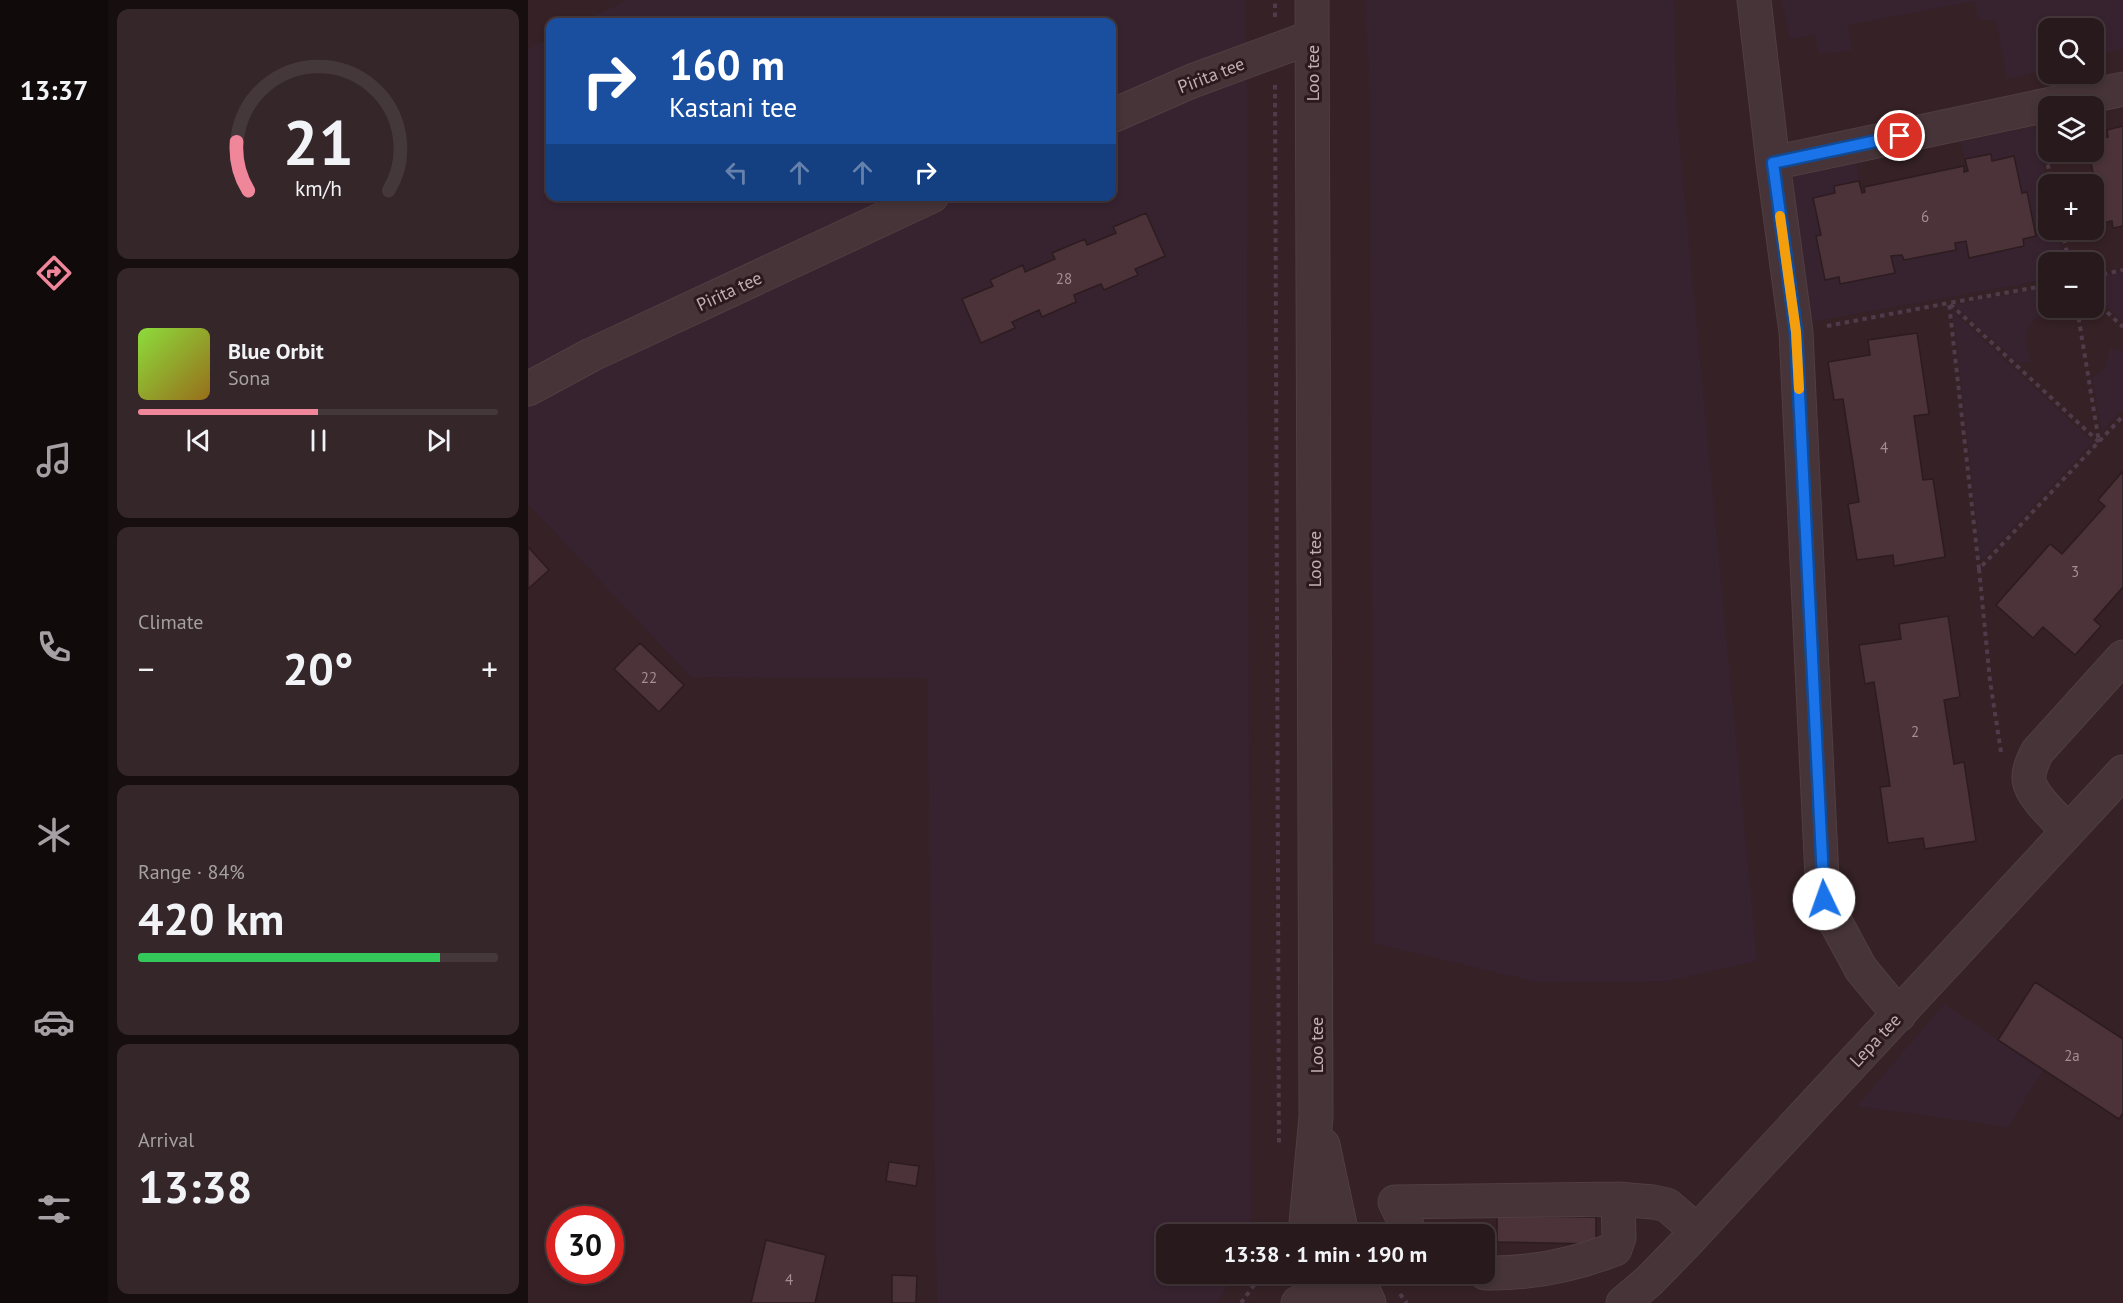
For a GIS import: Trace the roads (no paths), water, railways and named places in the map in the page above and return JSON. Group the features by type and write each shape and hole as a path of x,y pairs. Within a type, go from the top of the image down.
{"street":[{"name":"Loo tee","path":"1306,1224 1316,1117 1312,0"},
{"path":"1754,0 1796,332 1824,899 1861,969 1899,1015"},
{"name":"Pirita tee","path":"1116,114 1192,81 1312,37"},
{"path":"1773,163 2123,89"},
{"name":"Pirita tee","path":"528,389 602,350 921,201"},
{"path":"2068,831 2036,795 2029,782 2030,767 2037,752 2123,657"},
{"name":"Lepa tee","path":"1623,1303 1649,1281 1697,1231 2123,772"},
{"name":"Loo tee","path":"1316,1117 1340,1224"},
{"path":"1406,1224 1395,1202 1618,1200 1667,1205 1697,1231"},
{"path":"1495,1273 1512,1274 1586,1260 1615,1249 1619,1238 1618,1200"},
{"path":"1291,1303 1298,1284"},
{"path":"1361,1284 1370,1303"},
{"path":"1298,1303 1311,1299 1334,1299 1352,1303"}]}
